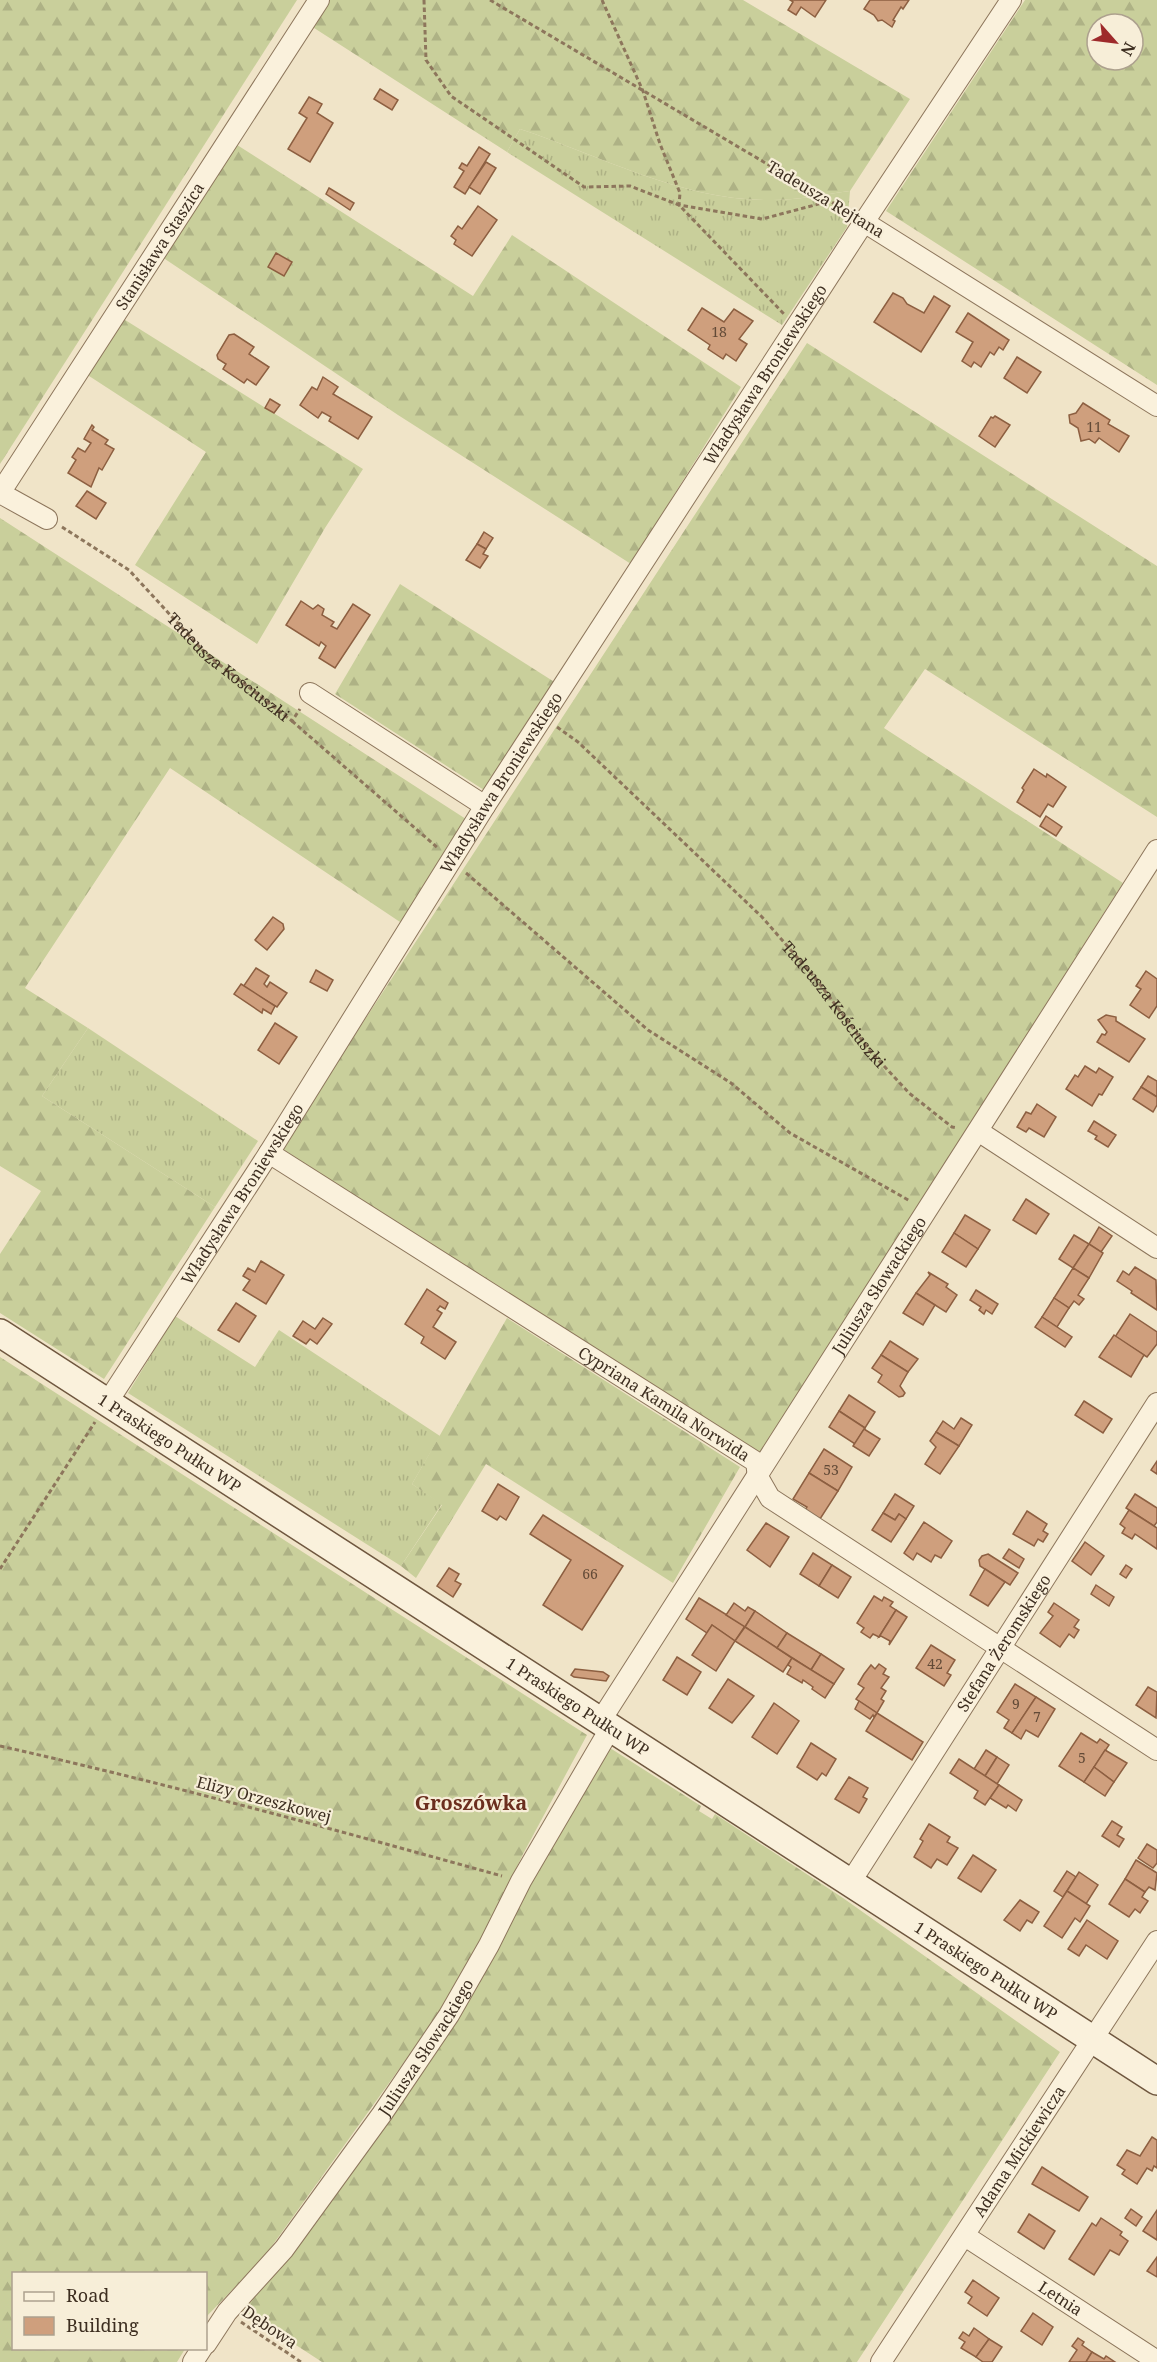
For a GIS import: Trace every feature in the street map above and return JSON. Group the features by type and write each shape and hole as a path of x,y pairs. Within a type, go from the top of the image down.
{"street":[{"name":"Stanisława Staszica","path":"0,493 320,0"},
{"name":"Władysława Broniewskiego","path":"107,1403 269,1153 485,806 1011,0"},
{"name":"Tadeusza Rejtana","path":"864,222 1157,406"},
{"path":"0,493 47,519"},
{"name":"Tadeusza Kościuszki","path":"310,693 485,806"},
{"name":"Juliusza Słowackiego","path":"207,2342 227,2312 284,2249 382,2114 449,2015 489,1945 606,1723 758,1477 1157,850"},
{"path":"978,1131 1157,1248"},
{"name":"Cypriana Kamila Norwida","path":"269,1153 756,1462 758,1477 770,1498 1157,1750"},
{"name":"1 Praskiego Pułku WP","path":"0,1333 1157,2081"},
{"name":"Stefana Żeromskiego","path":"850,1883 1157,1403"},
{"name":"Adama Mickiewicza","path":"881,2362 1157,1941"},
{"name":"Letnia","path":"965,2236 1157,2361"}],"path":[{"path":"424,0 426,60 451,96 584,187 630,186 679,205 762,219 830,201"},
{"name":"Tadeusza Rejtana","path":"490,0 864,222"},
{"path":"602,0 643,91 660,144 680,193 679,205 797,327"},
{"name":"Tadeusza Kościuszki","path":"47,519 85,540 129,570 206,654 292,721 310,693"},
{"name":"Tadeusza Kościuszki","path":"544,716 578,742 762,917 816,979 870,1051 909,1093 952,1127 978,1131"},
{"path":"292,721 648,1030 731,1083 790,1133 928,1210"},
{"path":"0,1569 107,1403"},
{"name":"Elizy Orzeszkowej","path":"0,1746 305,1821 521,1881"},
{"name":"Dębowa","path":"227,2312 301,2362"}],"green space":[{"path":"0,0 297,0 0,464"},
{"path":"327,0 743,0 910,99 850,191 773,200 740,199 707,194 675,186 520,129 507,152 311,26"},
{"path":"1025,0 1157,0 1157,385 886,211"},
{"path":"520,129 675,186 707,194 740,199 773,200 850,191 847,227 782,325 507,152"},
{"path":"234,143 473,296 512,235 741,387 631,564 398,415 162,257"},
{"path":"122,318 363,469 325,528 257,644 135,565 206,452 86,374"},
{"path":"807,343 1157,566 1157,817 925,669 884,728 1123,883 761,1453 519,1302 281,1148"},
{"path":"0,518 469,821 403,924 170,768 25,988 88,1028 42,1096 215,1207 104,1379 0,1313 0,1254 41,1191 0,1166"},
{"path":"400,584 556,683 487,792 335,694"},
{"path":"88,1028 258,1141 215,1207 42,1096"},
{"path":"175,1316 255,1367 279,1330 440,1436 412,1484 442,1504 401,1566 128,1393"},
{"path":"507,1318 740,1467 673,1583 486,1464 416,1578 401,1566 442,1505 412,1484"},
{"path":"0,1357 587,1735 523,1854 485,1935 435,2019 264,2257 207,2316 207,2272 12,2272 12,2350 184,2350 177,2362 0,2362"},
{"path":"610,1748 701,1806 699,1811 712,1819 715,1814 843,1898 1060,2052 857,2362 322,2362 242,2310 287,2256"}],"building":[{"path":"790,0 826,0 815,17 801,7 796,15 788,10 793,2"},
{"path":"870,0 909,0 903,9 901,7 893,20 895,21 892,27 882,20 878,21 874,15 864,9"},
{"path":"380,89 398,100 392,110 374,99"},
{"path":"309,97 322,104 317,113 333,123 310,162 288,149 307,118 299,113"},
{"path":"479,147 490,154 465,194 454,187 464,171 459,168 462,163 467,166"},
{"path":"486,162 496,168 480,194 469,187"},
{"path":"329,188 354,203 350,210 326,194"},
{"path":"478,206 497,220 472,256 454,244 456,240 451,236 458,226 462,229"},
{"path":"276,253 292,262 284,276 268,267"},
{"path":"893,293 924,313 934,296 950,306 921,352 874,322"},
{"path":"702,308 724,322 734,309 753,321 739,339 747,344 736,361 726,354 723,359 708,349 710,345 688,330"},
{"path":"968,313 1009,340 1003,350 999,347 994,355 990,352 981,367 974,362 971,367 962,361 973,342 956,332"},
{"path":"234,334 254,347 249,354 269,367 256,385 247,379 244,383 223,369 226,364 218,359 217,355 229,335"},
{"path":"1017,357 1041,372 1027,393 1004,378"},
{"path":"323,377 338,387 333,394 372,417 358,439 329,421 331,417 322,412 318,418 300,405 312,387 317,390"},
{"path":"270,399 280,405 274,413 265,408"},
{"path":"1083,403 1110,420 1108,424 1129,436 1119,452 1099,438 1095,443 1089,439 1081,441 1078,428 1070,423 1069,415 1076,413"},
{"path":"995,416 1010,425 995,447 979,436 991,417"},
{"path":"92,425 94,427 92,430 108,440 105,444 114,449 102,470 99,468 91,487 68,473 76,460 72,457 78,448 85,452 91,443 84,439"},
{"path":"87,491 106,503 96,519 76,506"},
{"path":"484,532 493,538 486,549 477,544"},
{"path":"477,544 486,549 483,554 488,556 480,568 466,560"},
{"path":"301,601 313,609 318,605 324,609 322,615 334,622 331,626 337,629 353,604 370,615 335,668 319,658 326,646 321,642 319,646 286,625"},
{"path":"1034,769 1046,777 1047,774 1066,787 1053,807 1048,804 1040,817 1017,802 1024,790 1022,788"},
{"path":"1046,816 1062,827 1056,836 1040,826"},
{"path":"273,917 283,924 284,929 267,950 255,940"},
{"path":"256,968 269,976 264,984 267,987 270,982 287,993 277,1007 243,987"},
{"path":"316,970 333,980 327,991 310,982"},
{"path":"1146,971 1157,979 1157,1006 1149,1018 1130,1005 1141,989 1136,986"},
{"path":"241,984 275,1006 271,1014 263,1009 262,1013 234,994"},
{"path":"1106,1015 1116,1017 1116,1021 1145,1039 1129,1062 1097,1042 1102,1034 1105,1035 1107,1032 1098,1020"},
{"path":"275,1023 297,1037 279,1064 258,1050"},
{"path":"1085,1066 1096,1073 1099,1068 1113,1077 1092,1106 1066,1089 1075,1075 1078,1077"},
{"path":"1148,1076 1157,1081 1157,1097 1141,1087"},
{"path":"1141,1087 1157,1097 1157,1105 1153,1112 1133,1099"},
{"path":"1037,1104 1056,1117 1044,1137 1029,1128 1026,1132 1017,1127 1026,1112 1031,1114"},
{"path":"1094,1121 1116,1135 1108,1147 1095,1139 1097,1136 1088,1131"},
{"path":"1026,1199 1049,1214 1036,1234 1013,1220"},
{"path":"965,1215 990,1230 978,1249 954,1233"},
{"path":"1099,1227 1112,1236 1101,1252 1089,1244"},
{"path":"954,1233 978,1249 966,1267 942,1252"},
{"path":"1074,1235 1089,1244 1073,1268 1059,1259"},
{"path":"1089,1244 1103,1253 1089,1278 1073,1268"},
{"path":"261,1261 284,1275 266,1304 243,1290 250,1280 243,1276 248,1268 255,1272"},
{"path":"1135,1267 1156,1280 1157,1310 1117,1281 1123,1271 1129,1275"},
{"path":"1073,1268 1089,1278 1078,1295 1084,1299 1079,1305 1074,1301 1069,1308 1054,1298"},
{"path":"928,1272 948,1284 946,1287 957,1295 946,1312 916,1293 930,1275"},
{"path":"427,1289 448,1303 445,1309 440,1306 437,1310 442,1313 433,1327 456,1342 445,1359 421,1343 424,1337 405,1324"},
{"path":"976,1290 998,1304 992,1314 986,1310 984,1314 979,1310 981,1307 970,1300"},
{"path":"916,1293 935,1305 923,1325 903,1313"},
{"path":"1054,1298 1069,1308 1057,1327 1042,1317"},
{"path":"236,1303 256,1316 239,1342 218,1330"},
{"path":"1130,1314 1157,1332 1157,1344 1147,1357 1115,1337"},
{"path":"1042,1317 1072,1337 1065,1347 1035,1327"},
{"path":"323,1318 332,1324 317,1344 310,1339 306,1344 293,1336 303,1321 315,1329"},
{"path":"1114,1335 1144,1355 1131,1377 1099,1357"},
{"path":"890,1341 918,1359 908,1372 881,1355"},
{"path":"881,1355 908,1372 900,1386 905,1393 903,1396 899,1397 878,1382 882,1375 872,1368"},
{"path":"849,1395 875,1412 865,1428 839,1411"},
{"path":"1084,1401 1112,1419 1103,1433 1075,1415"},
{"path":"839,1411 865,1428 855,1444 829,1427"},
{"path":"961,1418 972,1425 959,1446 936,1432 943,1421 954,1429"},
{"path":"864,1429 880,1439 869,1456 853,1446"},
{"path":"936,1432 959,1446 940,1474 925,1464 936,1447 930,1441"},
{"path":"824,1449 852,1467 838,1491 809,1473"},
{"path":"1157,1461 1157,1474 1151,1470"},
{"path":"809,1473 838,1491 820,1519 805,1510 807,1507 793,1499"},
{"path":"498,1484 519,1497 506,1520 500,1516 497,1520 482,1511"},
{"path":"895,1494 914,1506 906,1519 899,1514 895,1520 883,1513"},
{"path":"1135,1494 1157,1508 1157,1522 1154,1526 1126,1508"},
{"path":"1129,1510 1157,1528 1157,1549 1135,1534 1132,1539 1122,1533 1125,1528 1120,1524"},
{"path":"1027,1511 1047,1524 1043,1531 1048,1534 1043,1542 1038,1539 1034,1546 1013,1534"},
{"path":"883,1513 895,1520 899,1514 906,1519 891,1542 872,1530"},
{"path":"543,1515 623,1566 582,1630 543,1605 571,1560 530,1534"},
{"path":"924,1522 952,1541 941,1558 935,1555 931,1562 917,1553 913,1560 904,1553"},
{"path":"766,1523 789,1537 770,1567 747,1550"},
{"path":"1085,1542 1104,1556 1091,1575 1072,1561"},
{"path":"1009,1549 1024,1559 1019,1568 1003,1558"},
{"path":"813,1553 832,1565 819,1586 800,1574"},
{"path":"988,1554 1018,1573 1010,1585 980,1566 979,1560"},
{"path":"832,1565 851,1577 838,1598 819,1586"},
{"path":"1126,1565 1132,1569 1126,1578 1120,1574"},
{"path":"449,1568 459,1574 455,1581 461,1584 453,1597 437,1586"},
{"path":"985,1569 1005,1582 988,1606 970,1595"},
{"path":"1096,1585 1114,1597 1109,1606 1091,1594"},
{"path":"874,1596 882,1601 884,1597 893,1602 890,1606 896,1610 879,1637 873,1634 870,1638 861,1632 864,1628 857,1623"},
{"path":"699,1598 745,1626 735,1641 712,1625 707,1633 686,1619"},
{"path":"734,1603 745,1611 748,1607 755,1611 745,1627 726,1615"},
{"path":"1054,1603 1079,1620 1074,1627 1079,1630 1074,1638 1069,1634 1060,1647 1040,1633 1053,1616 1048,1612"},
{"path":"896,1610 907,1617 889,1645 890,1641 879,1637"},
{"path":"755,1611 787,1633 777,1648 745,1627"},
{"path":"712,1625 735,1641 716,1671 692,1655"},
{"path":"745,1627 792,1658 783,1672 735,1641"},
{"path":"787,1633 821,1654 811,1670 777,1648"},
{"path":"931,1645 955,1660 947,1673 951,1675 944,1686 916,1668"},
{"path":"821,1654 844,1669 834,1684 811,1670"},
{"path":"677,1657 701,1672 687,1695 663,1680"},
{"path":"792,1658 834,1684 825,1698 803,1680 802,1683 787,1674"},
{"path":"879,1664 886,1669 883,1674 889,1677 881,1688 886,1691 881,1699 884,1701 877,1713 856,1699 864,1688 858,1684 864,1674 871,1665 875,1669"},
{"path":"575,1669 603,1672 609,1676 606,1681 574,1677 571,1675"},
{"path":"728,1679 754,1696 732,1723 709,1708"},
{"path":"1015,1684 1036,1697 1012,1733 1004,1728 1009,1720 997,1712"},
{"path":"1148,1687 1157,1692 1156,1718 1136,1705"},
{"path":"1036,1697 1055,1709 1038,1737 1026,1730 1021,1739 1012,1733"},
{"path":"859,1701 877,1713 874,1717 873,1715 870,1719 855,1709"},
{"path":"774,1703 799,1721 777,1754 752,1737"},
{"path":"877,1713 923,1742 912,1760 866,1731"},
{"path":"1081,1733 1097,1743 1100,1739 1109,1745 1084,1782 1059,1766"},
{"path":"811,1743 836,1759 826,1776 822,1773 817,1780 797,1767"},
{"path":"986,1750 997,1757 985,1776 974,1769"},
{"path":"1105,1750 1127,1763 1114,1782 1094,1767"},
{"path":"997,1757 1009,1765 997,1784 985,1776"},
{"path":"959,1759 999,1785 985,1805 974,1798 978,1791 950,1773"},
{"path":"1094,1767 1114,1782 1105,1796 1084,1782"},
{"path":"849,1777 868,1788 863,1797 867,1799 859,1813 835,1799"},
{"path":"999,1785 1022,1800 1016,1811 990,1798"},
{"path":"1112,1821 1122,1827 1117,1835 1124,1839 1119,1847 1102,1836"},
{"path":"929,1824 950,1837 947,1842 958,1848 947,1865 937,1859 931,1868 914,1857 923,1841 920,1839"},
{"path":"1147,1844 1157,1850 1157,1863 1153,1868 1138,1858"},
{"path":"973,1855 996,1870 981,1892 958,1878"},
{"path":"1136,1860 1157,1873 1155,1890 1149,1887 1145,1892 1125,1879"},
{"path":"1067,1871 1076,1877 1063,1897 1054,1891"},
{"path":"1079,1872 1098,1885 1086,1904 1067,1891"},
{"path":"1125,1879 1145,1892 1142,1897 1148,1901 1140,1913 1135,1909 1129,1917 1109,1904"},
{"path":"1067,1891 1090,1906 1080,1922 1075,1918 1062,1938 1044,1926"},
{"path":"1020,1900 1039,1912 1032,1923 1027,1920 1020,1931 1004,1920"},
{"path":"1087,1920 1118,1941 1107,1959 1086,1945 1079,1956 1068,1949"},
{"path":"1152,2137 1157,2140 1157,2168 1154,2166 1152,2171 1147,2168 1137,2184 1122,2174 1125,2170 1117,2165 1127,2150 1140,2156"},
{"path":"1042,2167 1088,2197 1079,2211 1032,2184"},
{"path":"1131,2209 1142,2217 1136,2226 1125,2218"},
{"path":"1157,2210 1157,2240 1143,2231"},
{"path":"1029,2214 1055,2231 1044,2249 1018,2232"},
{"path":"1101,2218 1122,2232 1120,2235 1128,2241 1119,2255 1110,2250 1094,2275 1069,2259 1092,2223 1096,2226"},
{"path":"1157,2257 1157,2277 1147,2271"},
{"path":"973,2280 999,2298 987,2316 968,2303 972,2297 965,2292"},
{"path":"1033,2313 1053,2327 1042,2345 1021,2331"},
{"path":"974,2328 989,2339 976,2357 961,2348 965,2342 959,2338 963,2332 969,2336"},
{"path":"1078,2338 1084,2342 1082,2345 1092,2352 1086,2362 1069,2362 1077,2350 1072,2346"},
{"path":"989,2339 1002,2347 992,2362 983,2362 976,2357"},
{"path":"1092,2352 1104,2359 1106,2356 1115,2362 1086,2362"}],"district":[{"name":"Groszówka","path":"471,1803"}]}
